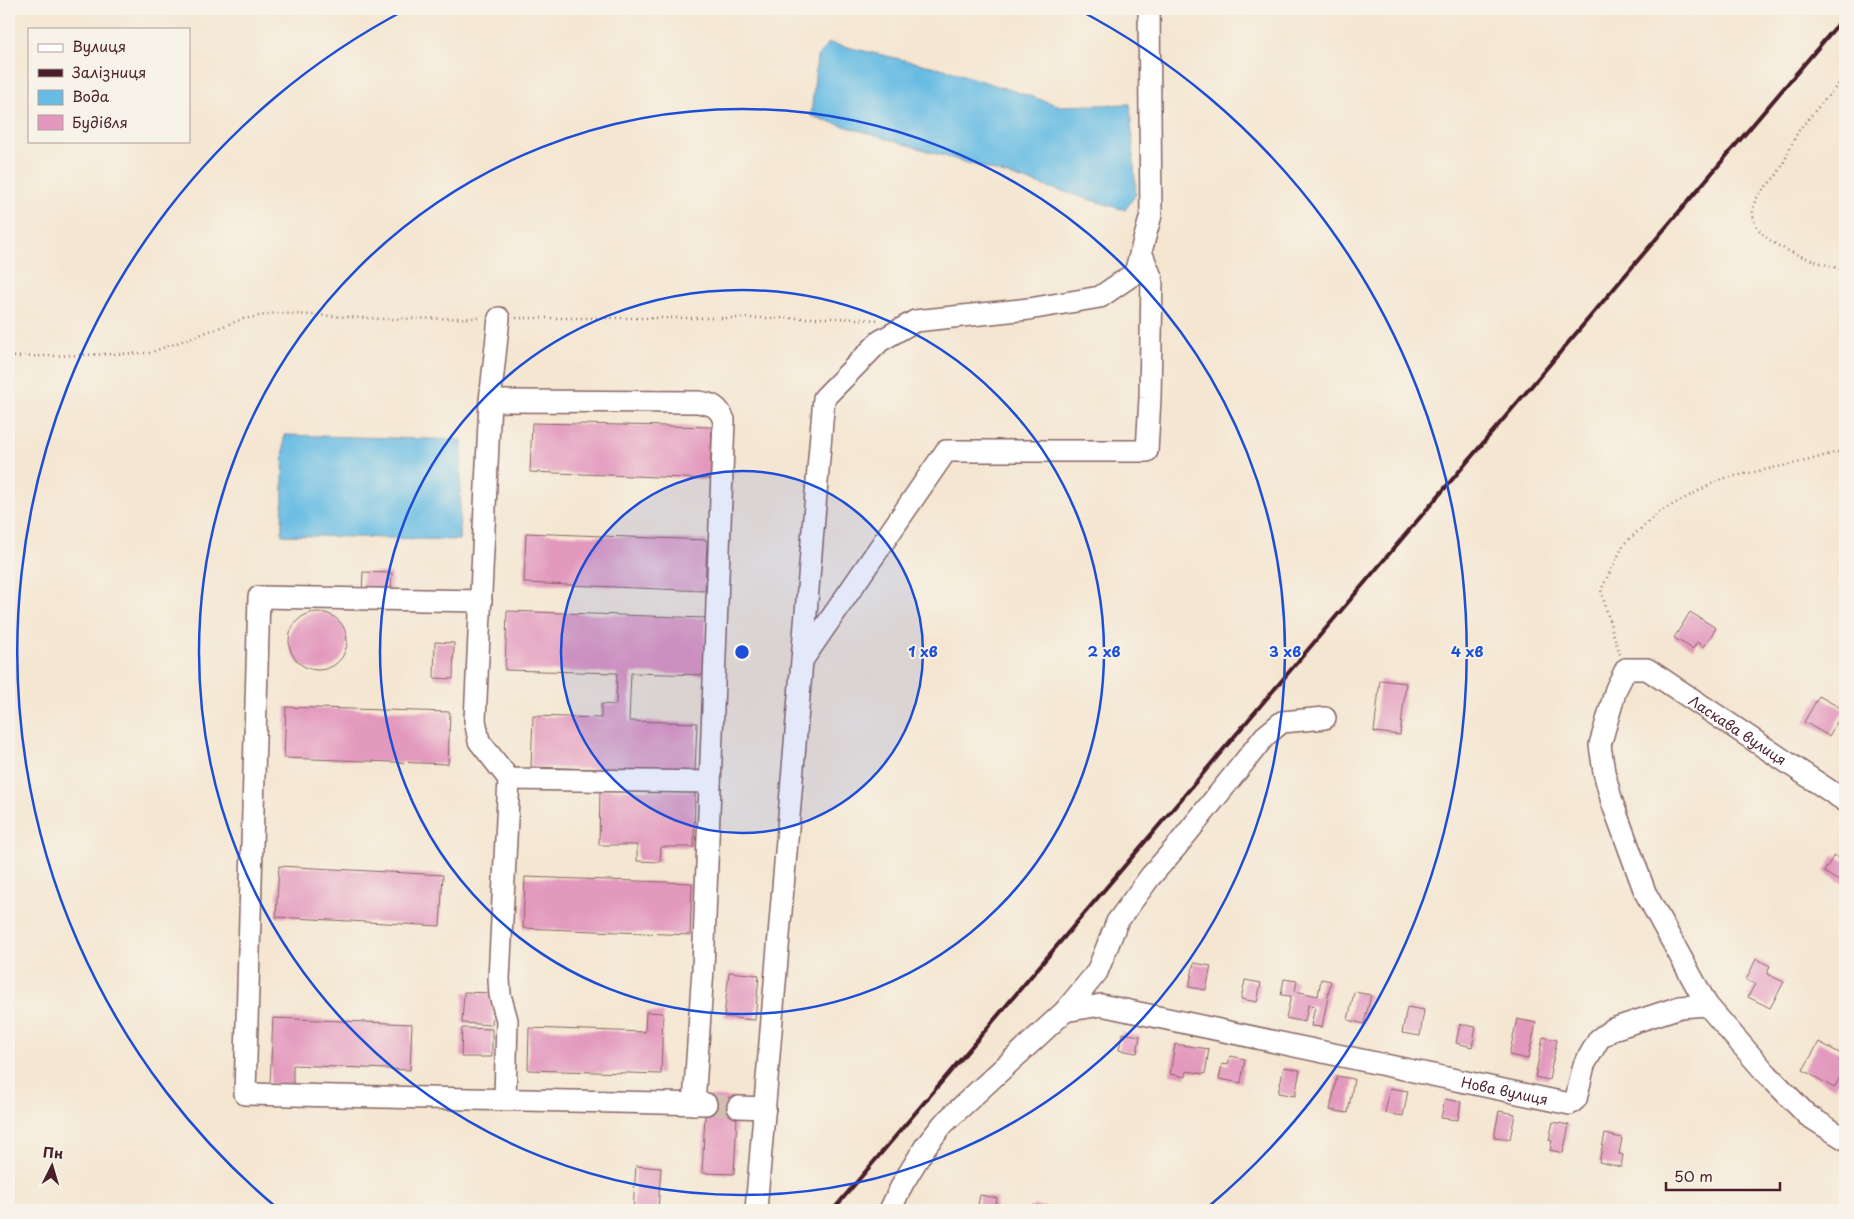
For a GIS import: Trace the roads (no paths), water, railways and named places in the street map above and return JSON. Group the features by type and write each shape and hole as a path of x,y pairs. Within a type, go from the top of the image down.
{"street":[{"path":"756,1210 824,398 880,341 915,321 1029,309 1100,297 1135,273 1151,215 1149,9"},
{"path":"802,662 946,451 1147,451 1152,279 1141,252"},
{"path":"499,318 490,401 475,720 479,741 509,779 499,979 500,995 507,1020 505,1099"},
{"path":"481,601 259,597 246,1094 700,1104 703,969 724,420 720,410 712,404 698,402 490,401"},
{"name":"Ласкава вулиця","path":"1707,1005 1645,892 1612,802 1604,772 1600,745 1616,689 1626,669 1647,670 1845,801"},
{"path":"890,1210 903,1183 925,1147 944,1123 1065,1010 1096,972 1117,922 1150,877 1265,736 1282,722 1325,718"},
{"path":"509,779 710,782"},
{"path":"1096,972 1101,1005"},
{"name":"Нова вулиця","path":"1065,1010 1101,1005 1570,1104 1576,1099 1584,1064 1599,1039 1613,1029 1680,1007 1707,1005"},
{"path":"1707,1005 1766,1073 1807,1115 1845,1139"},
{"path":"738,1106 765,1108"}],"water":[{"path":"829,43 944,69 1061,106 1130,104 1136,194 1125,210 811,116 817,57"},
{"path":"284,435 462,440 459,540 282,535"}],"tunnel":[{"path":"706,1104 738,1107"}],"railway":[{"path":"833,1210 1845,16"}]}
